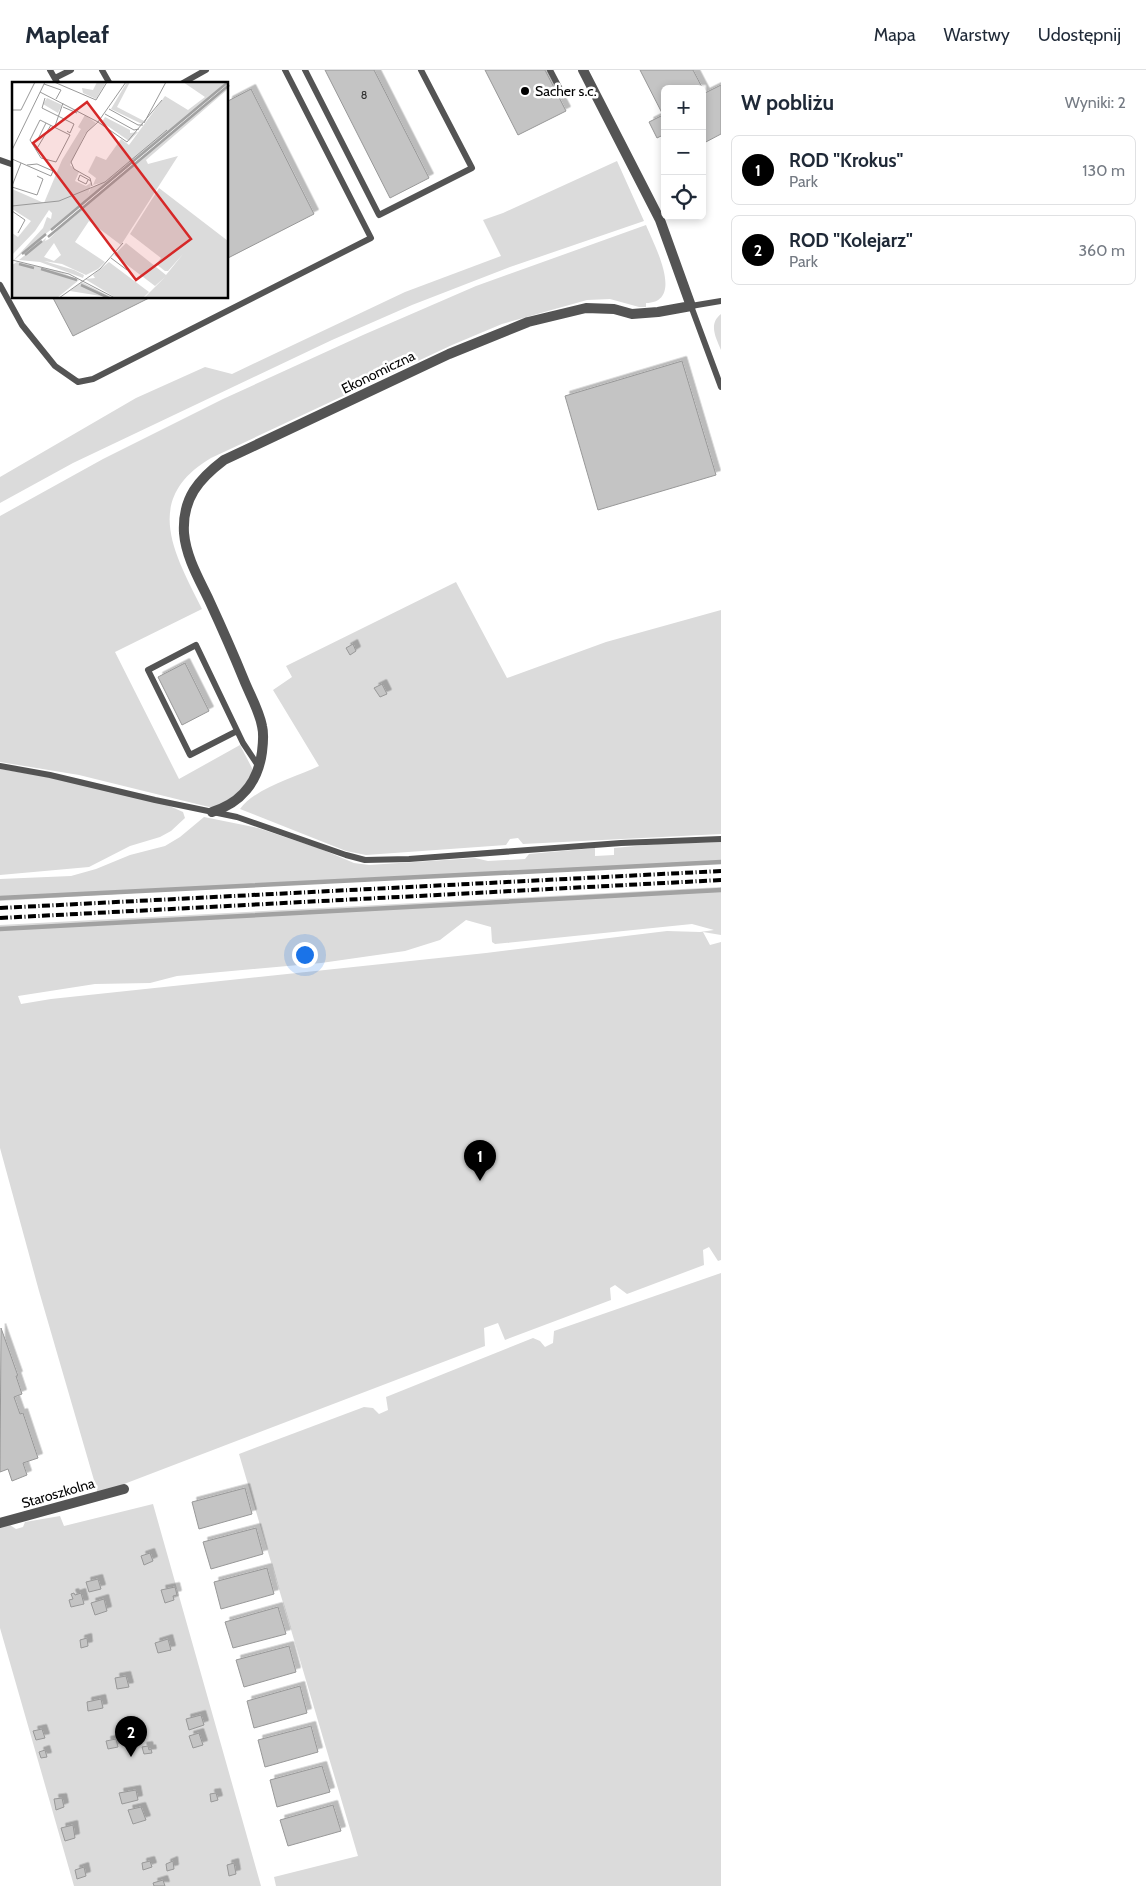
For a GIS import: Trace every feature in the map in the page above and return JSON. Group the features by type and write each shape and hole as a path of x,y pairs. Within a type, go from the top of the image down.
{"street":[{"path":"584,70 660,220 691,306"},
{"name":"Ekonomiczna","path":"212,812 228,806 247,790 253,781 259,767 263,726 220,624 194,569 184,532 187,504 195,486 206,473 224,460 449,354 528,322 586,308 614,309 632,314 658,312 691,306"},
{"name":"Staroszkolna","path":"0,1523 124,1489"}],"lane":[{"path":"50,70 57,81 71,70"},
{"path":"102,70 109,82"},
{"path":"185,82 206,70"},
{"path":"0,285 22,325 55,366 78,382 93,379 371,238 285,70"},
{"path":"305,70 379,215 472,168 421,70"},
{"path":"550,70 563,95"},
{"path":"0,160 12,164"},
{"path":"721,301 691,306 721,386"},
{"path":"237,731 190,755 148,670 196,645 237,731 259,767"},
{"path":"0,766 50,774 155,800 237,817 346,856 365,860 409,859 621,843 721,839"}],"shaded area":[{"path":"617,161 644,221 510,267 412,305 332,340 73,463 0,503 0,477 136,398 205,367 232,374 405,292 501,256 483,220 503,213"},
{"path":"646,225 660,257 665,283 664,293 658,300 646,303 646,307 639,307 610,299 587,300 502,324 452,345 211,458 190,474 177,491 170,509 170,528 174,547 202,609 115,652 179,779 240,745 253,770 247,782 237,793 226,802 213,808 79,775 0,762 0,516 103,459 223,399 363,335 476,286"},
{"path":"721,314 721,350 715,336 714,327 717,318"},
{"path":"456,582 507,678 606,642 721,610 721,834 523,844 518,838 510,839 506,845 366,855 346,851 240,809 255,795 266,789 319,766 273,690 292,677 286,666"},
{"path":"0,769 43,776 165,804 183,812 185,818 171,831 160,837 130,846 89,867 0,875"},
{"path":"204,817 258,828 321,849 354,863 369,865 475,858 488,861 525,859 529,854 595,848 595,856 614,855 614,848 658,844 721,842 721,861 438,875 0,901 0,879 71,876 96,869 130,855 165,846 180,837"},
{"path":"721,887 721,935 703,932 710,945 721,942 721,1260 718,1261 709,1247 703,1250 704,1265 627,1294 615,1285 610,1288 611,1300 505,1340 498,1323 484,1328 485,1346 98,1494 0,1148 0,925","holes":["466,920 491,927 492,942 495,944 692,924 714,930 700,932 667,931 486,953 51,999 21,1004 18,996 95,984 150,983 177,976 321,963 405,951 440,940"]},
{"path":"721,1273 721,1886 276,1886 274,1877 358,1856 239,1454 364,1407 373,1408 379,1414 388,1410 386,1397 533,1338 540,1341 545,1347 553,1343 554,1331"},
{"path":"153,1504 261,1886 74,1886 0,1628 0,1527 10,1525 16,1529 23,1527 25,1522 60,1516 64,1526"}],"building":[{"path":"325,70 374,70 429,178 390,198"},
{"name":"Sacher s.c.","path":"485,70 545,70 566,111 518,135"},
{"path":"640,70 693,70 701,85 661,85 661,111"},
{"path":"721,85 721,134 706,142 706,92"},
{"path":"251,89 314,214 229,257 229,100"},
{"path":"661,116 661,136 657,138 649,122"},
{"path":"54,299 147,299 73,336"},
{"path":"682,361 716,475 598,510 565,396"},
{"path":"353,644 356,651 350,655 346,648"},
{"path":"185,663 209,711 182,725 158,677"},
{"path":"382,684 387,694 380,697 374,688"},
{"path":"1,1328 18,1376 16,1376 22,1394 14,1397 20,1414 23,1413 38,1458 23,1463 27,1475 12,1481 8,1469 0,1472"},
{"path":"245,1488 252,1514 199,1529 192,1502"},
{"path":"256,1528 263,1554 211,1569 203,1542"},
{"path":"150,1553 153,1561 144,1565 141,1556"},
{"path":"267,1568 274,1594 221,1609 214,1582"},
{"path":"98,1579 101,1589 89,1592 86,1582"},
{"path":"175,1587 177,1595 173,1596 174,1600 165,1603 161,1590"},
{"path":"74,1593 75,1595 81,1593 84,1604 71,1607 69,1600 73,1599 71,1594"},
{"path":"104,1599 107,1611 95,1615 91,1603"},
{"path":"278,1607 286,1634 233,1648 225,1622"},
{"path":"87,1638 88,1646 81,1648 80,1640"},
{"path":"168,1639 171,1650 158,1653 155,1643"},
{"path":"289,1646 296,1672 244,1687 236,1660"},
{"path":"126,1676 129,1687 117,1689 115,1678"},
{"path":"300,1686 307,1713 254,1728 247,1701"},
{"path":"101,1699 103,1708 88,1711 87,1702"},
{"path":"201,1715 204,1725 189,1730 186,1719"},
{"path":"133,1722 134,1731 125,1733 123,1723"},
{"path":"311,1726 318,1752 265,1767 258,1740"},
{"path":"42,1729 45,1738 36,1740 33,1731"},
{"path":"199,1733 203,1745 193,1748 189,1736"},
{"path":"116,1739 118,1747 108,1749 106,1741"},
{"path":"148,1746 152,1753 144,1754 142,1747"},
{"path":"45,1750 47,1757 41,1758 39,1752"},
{"path":"322,1766 330,1792 277,1807 270,1780"},
{"path":"136,1790 138,1800 122,1804 119,1793"},
{"path":"216,1793 218,1800 211,1802 210,1794"},
{"path":"62,1798 64,1807 56,1810 54,1799"},
{"path":"333,1805 341,1831 288,1846 280,1820"},
{"path":"141,1807 146,1820 133,1824 128,1810"},
{"path":"73,1825 75,1838 65,1841 61,1828"},
{"path":"150,1861 152,1867 143,1870 142,1863"},
{"path":"173,1861 174,1869 167,1871 166,1864"},
{"path":"234,1863 236,1874 229,1876 227,1865"},
{"path":"84,1867 86,1876 77,1879 75,1870"},
{"path":"163,1880 165,1886 154,1886 153,1883"}],"waterway":[{"path":"0,898 721,862"},
{"path":"0,929 721,890"}],"railway":[{"path":"0,908 721,871"},
{"path":"0,918 721,880"}],"place":[{"name":"Sacher s.c.","path":"525,91"},
{"name":"ROD \"Krokus\"","path":"480,1181"},
{"name":"ROD \"Kolejarz\"","path":"131,1757"}]}
